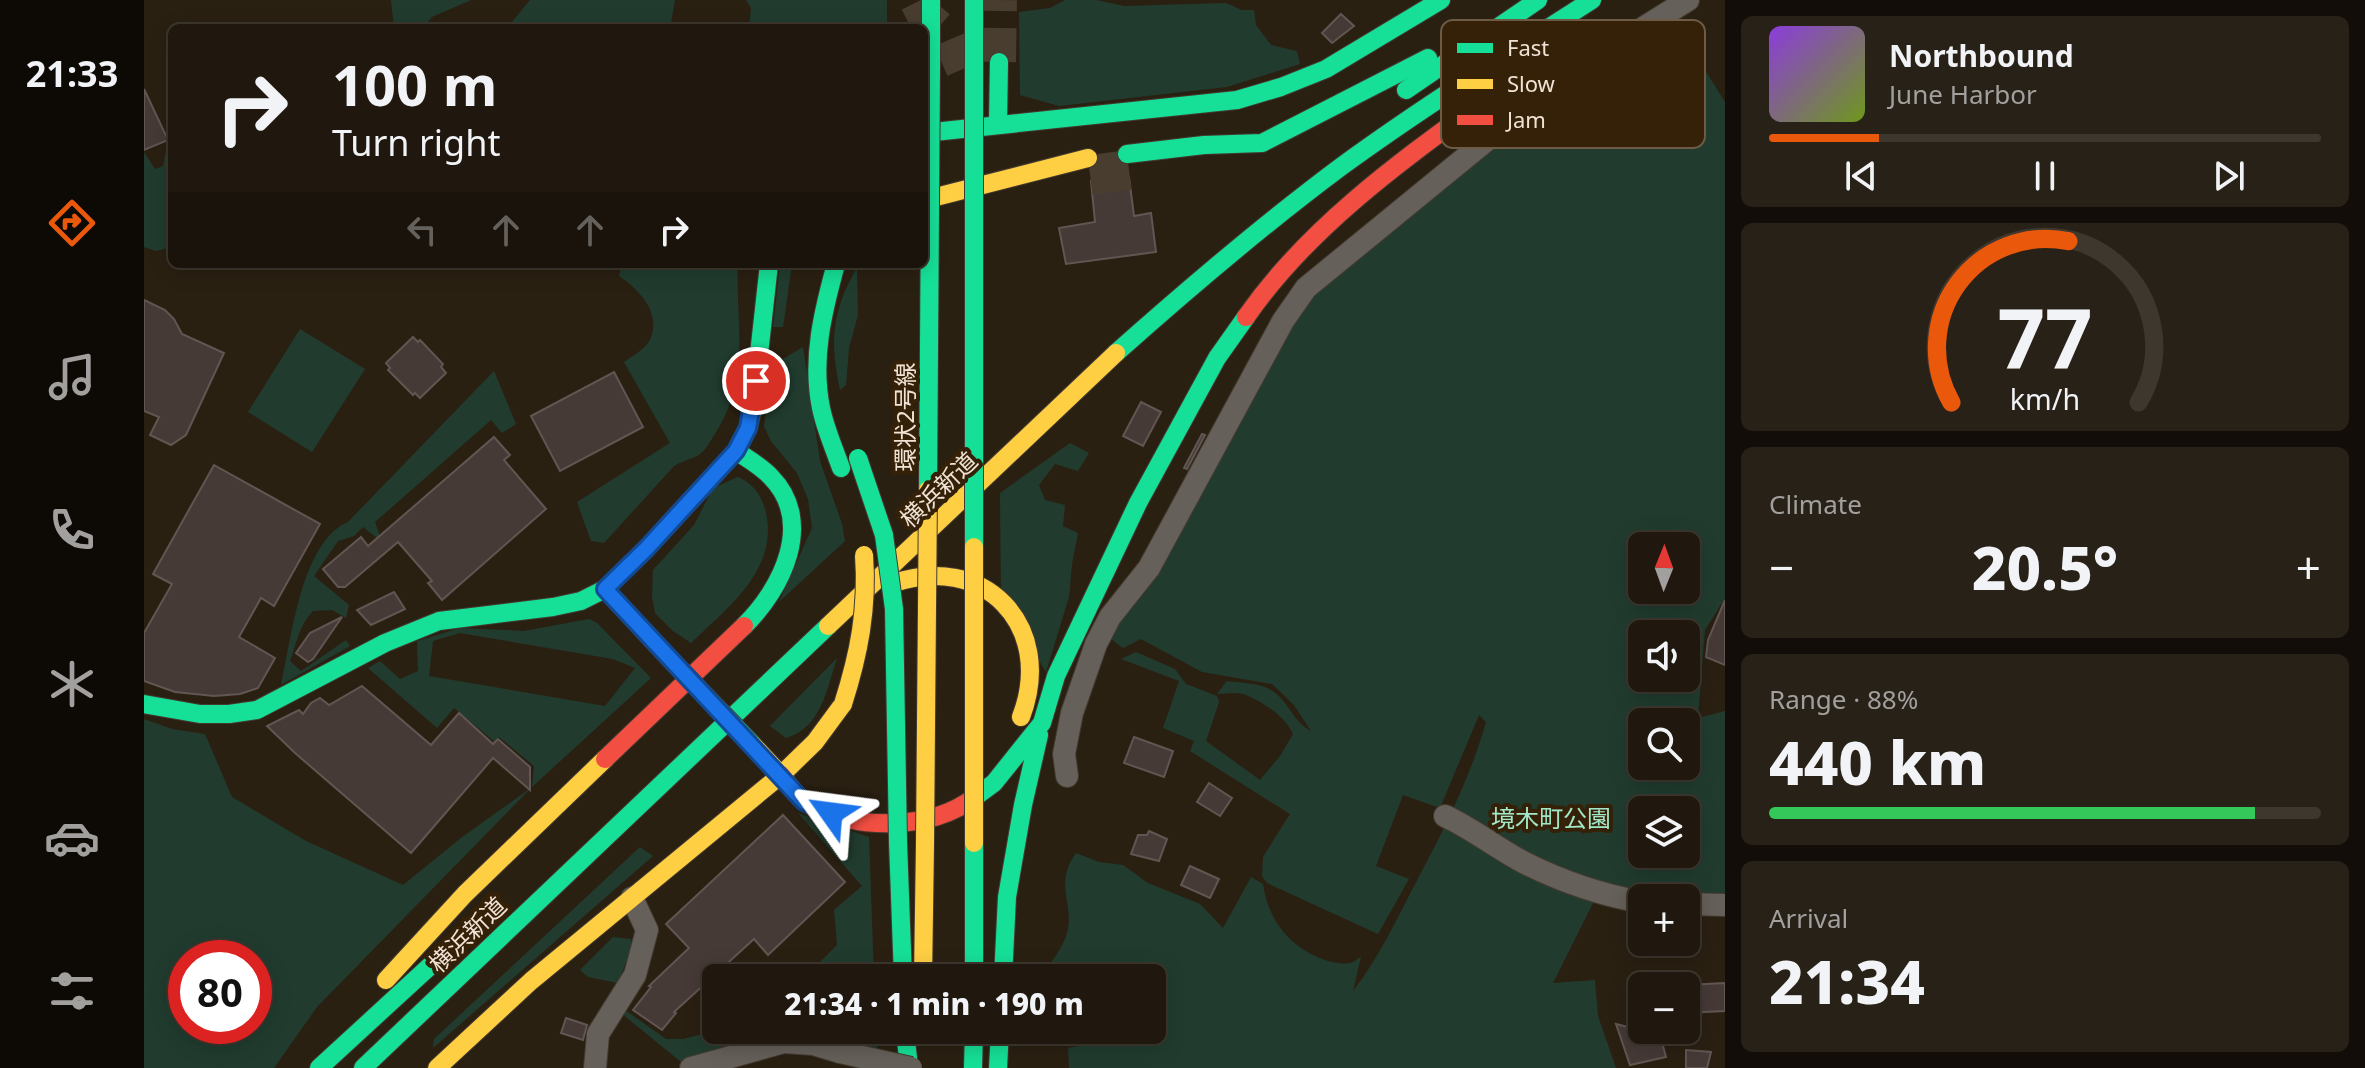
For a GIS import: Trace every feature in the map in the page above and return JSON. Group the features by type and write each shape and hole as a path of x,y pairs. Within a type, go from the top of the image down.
{"main road":[{"name":"環状2号線","path":"923,964 931,0"},
{"path":"961,128 974,0"},
{"path":"928,132 1237,100 1326,69 1441,0"},
{"path":"1501,20 1538,0"},
{"name":"横浜新道","path":"1561,20 1592,0"},
{"path":"1594,20 1610,9"},
{"path":"1506,20 1520,10"},
{"path":"1128,162 1173,165 1262,143 1441,51"},
{"path":"998,124 999,62"},
{"path":"968,64 974,964"},
{"path":"1390,101 1441,65"},
{"name":"横浜新道","path":"363,1068 505,930 938,524 1063,401 1227,257 1341,167 1441,98"},
{"path":"1004,964 1007,897 1023,805 1042,723 1056,676 1138,503 1210,370 1263,292 1323,228 1441,132"},
{"path":"928,199 981,186 1089,167"},
{"path":"144,704 189,714 257,710 385,643 439,621 553,607 581,601 605,589 736,451 748,428 753,408 769,268"},
{"path":"835,268 830,310 830,360 841,414"},
{"path":"835,268 822,311 816,351 821,409 842,474"},
{"path":"1100,582 1109,523 1163,419 1206,348 1245,317"},
{"name":"横浜新道","path":"844,577 987,439"},
{"path":"855,450 884,535 894,609 902,964"},
{"path":"305,1068 465,894 760,610 783,573 793,541 791,513 775,480 736,451"},
{"path":"437,1068 531,981 781,775 828,729 843,704 861,652 868,597 860,539"},
{"path":"781,775 865,807 905,811 944,802 993,765 1010,743 1024,710 1032,676 1029,647 1021,626 991,593 944,574 907,576 841,614"},
{"path":"605,589 804,802 831,813 858,821 898,823 945,814 967,803 994,783 1042,723"},
{"path":"695,716 728,685"},
{"name":"横浜新道","path":"319,1068 448,949"},
{"path":"907,1044 910,1068"},
{"path":"921,1068 922,1044"},
{"path":"973,1068 974,1044"},
{"path":"998,1068 999,1044"}],"street":[{"path":"1656,20 1688,0"},
{"path":"1067,776 1064,754 1072,713 1096,644 1110,617 1149,568 1283,321 1306,288 1477,148"},
{"path":"1445,816 1490,840 1522,862 1603,895 1628,899"},
{"path":"595,1068 598,1034 635,975 647,930 632,898"},
{"path":"1700,904 1725,905"},
{"path":"691,1068 784,1042 813,1044 910,1068"}],"green space":[{"path":"391,0 471,0 432,17 426,24 394,24"},
{"path":"530,0 675,0 671,24 510,24"},
{"path":"746,0 887,0 887,24 749,24 751,8"},
{"path":"1065,0 1096,0 1124,6 1226,3 1242,10 1254,10 1256,25 1271,45 1297,51 1300,64 1227,87 1059,106 1020,95 1019,12 1050,8"},
{"name":"境木町公園","path":"1705,70 1725,102 1725,598 1705,630 1699,708 1628,708 1628,780 1700,780 1700,717 1725,711 1725,910 1700,902 1700,884 1628,884 1628,899 1595,899 1553,983 1595,980 1598,1016 1616,1068 1069,1068 1068,1048 1087,1044 1166,1044 1166,964 1050,964 1067,933 1066,875 1076,853 1099,862 1123,865 1148,883 1200,904 1223,928 1251,877 1263,884 1276,921 1302,948 1325,960 1340,963 1353,962 1361,956 1353,991 1392,929 1454,808 1486,722 1479,715 1440,808 1403,795 1376,866 1409,879 1378,934 1267,883 1262,876 1263,857 1290,814 1190,751 1194,741 1163,728 1179,681 1121,659 1136,652 1175,669 1186,684 1217,696 1219,702 1206,741 1260,780 1293,734 1279,715 1257,700 1240,693 1217,694 1227,681 1267,688 1277,694 1300,723 1311,731 1294,705 1272,684 1202,672 1141,639 1123,648 1108,637 1122,614 1145,593 1167,556 1282,310 1487,148 1705,148"},
{"path":"144,152 155,169 163,166 165,154 168,153 168,248 156,251 144,247"},
{"path":"621,268 738,268 738,370 727,411 708,446 697,456 674,466 604,543 591,541 577,502 670,443 624,362 647,344 653,325 645,300 619,276"},
{"path":"780,268 791,268 783,327 773,327"},
{"path":"857,268 858,315 849,348 846,385 840,390 835,328 842,299"},
{"path":"300,329 365,369 312,452 248,412"},
{"path":"803,347 820,461 845,541 779,602 812,528 808,499 797,473 771,441 764,426 773,365"},
{"path":"494,371 516,424 502,433 491,420 375,522 380,536 377,538 363,527 354,536 338,541 314,576 349,605 346,618 332,610 313,611 301,628 290,661 301,671 346,640 350,646 281,685 301,594 319,549"},
{"path":"1070,443 1089,453 1078,471 1055,464 1039,485 1045,500 1065,505 1063,526 1078,533 1069,597 1046,672 1001,598 1000,493"},
{"path":"738,477 752,486 763,503 768,530 765,550 748,585 691,643 655,613 653,570 694,525 713,488"},
{"path":"589,619 597,623 651,678 532,787 534,766 499,737 495,742 454,708 437,728 368,668 380,661 400,679 418,671 417,641 460,628 524,631","holes":["460,633 613,659 635,668 605,706 429,676 433,641"]},
{"path":"837,658 821,706 807,726 786,738 770,726"},
{"path":"144,719 172,729 205,734 232,797 306,841 403,885 532,787 317,1007 274,1068 144,1068"},
{"path":"798,813 869,837 874,964 818,964 837,945 834,910 862,886"},
{"path":"640,847 653,856 433,1048 434,1039"},
{"path":"613,937 631,939 631,949 618,983 588,977 580,970"},
{"path":"625,1010 666,1039 702,1034 702,1044 776,1044 681,1062 621,1013"},
{"path":"843,1044 877,1044 877,1052"}],"building":[{"path":"1341,14 1354,26 1332,43 1322,33"},
{"path":"144,89 168,140 144,150"},
{"path":"1108,167 1117,175 1129,177 1134,216 1151,213 1156,252 1066,264 1059,228 1095,222 1091,181 1103,175"},
{"path":"144,300 165,310 182,334 224,353 186,435 171,445 150,435 159,417 144,411"},
{"path":"413,337 418,342 420,340 443,364 441,367 446,373 420,398 388,370 390,368 386,363"},
{"path":"614,372 643,427 560,471 531,416"},
{"path":"1141,402 1161,412 1143,446 1123,436"},
{"path":"1202,434 1205,435 1187,469 1184,468"},
{"path":"494,437 510,455 504,460 546,509 442,600 428,583 432,581 398,542 345,587 338,587 323,569 361,537 368,546"},
{"path":"214,465 320,524 274,606 261,598 239,637 275,658 258,688 240,694 214,696 175,692 144,681 144,633 172,584 153,574"},
{"path":"394,592 405,609 371,625 357,610"},
{"path":"1725,600 1725,665 1706,657 1708,640"},
{"path":"342,617 313,659 308,662 296,653 310,633"},
{"path":"362,686 431,745 459,713 493,744 498,739 530,767 530,790 493,758 411,853 267,726 299,710 303,714 311,703 320,698 329,705"},
{"path":"1134,737 1173,751 1164,777 1124,763"},
{"path":"1209,783 1232,798 1220,816 1197,802"},
{"path":"783,815 845,882 768,955 754,939 727,964 702,964 702,986 674,1012 662,1030 633,1010 649,986 689,948 666,924"},
{"path":"1149,831 1167,839 1159,861 1131,854 1138,835 1147,835"},
{"path":"1190,866 1219,879 1210,898 1181,885"},
{"path":"1725,983 1725,1011 1700,1012 1700,984"},
{"path":"566,1018 587,1025 583,1040 561,1033"},
{"path":"1616,1024 1628,1027 1628,1044 1662,1044 1666,1057 1630,1065"},
{"path":"1686,1050 1711,1052 1707,1068 1686,1068"}],"tunnel":[{"path":"999,62 1000,0"},
{"path":"917,2 923,14 949,36 963,69"},
{"path":"1090,175 1129,170"}],"traffic: fast":[{"path":"931,0 931,65"},
{"path":"974,0 974,58"},
{"path":"928,133 1237,100 1326,69 1441,0"},
{"path":"1509,20 1538,0"},
{"path":"1561,20 1592,0"},
{"path":"974,58 974,547"},
{"path":"1127,154 1204,145 1262,143 1428,58"},
{"path":"998,124 999,62"},
{"path":"928,490 931,65"},
{"path":"1406,90 1441,66"},
{"path":"1116,353 1284,211 1342,166 1441,98"},
{"path":"144,704 200,714 257,710 385,643 439,621 553,607 581,601 605,589 736,451 748,428 753,408 769,268"},
{"path":"835,268 823,317 817,371 823,416 841,468"},
{"path":"975,797 994,783 1042,723 1056,676 1138,503 1217,358 1246,317"},
{"path":"736,451 767,473 784,495 791,514 792,534 781,574 758,611 744,626"},
{"path":"858,458 884,535 894,609 898,842"},
{"path":"363,1068 828,626"},
{"path":"669,658 751,743"},
{"path":"1004,964 1007,897 1039,735"},
{"path":"898,842 902,964"},
{"path":"974,843 974,964"},
{"path":"319,1068 430,966"},
{"path":"906,1044 909,1068"},
{"path":"973,1068 974,1044"},
{"path":"998,1068 999,1044"}],"traffic: slow":[{"path":"928,199 1088,158"},
{"path":"828,626 1116,353"},
{"path":"925,843 928,490"},
{"path":"974,547 974,843"},
{"path":"843,704 861,631 865,594 864,555"},
{"path":"891,584 924,576 955,578 982,587 1004,604 1020,626 1028,653 1029,684 1021,717"},
{"path":"605,589 669,658"},
{"path":"781,775 815,742 843,704"},
{"path":"437,1068 531,981 781,775 751,743"},
{"path":"386,980 465,894 605,759"},
{"path":"923,964 925,843"}],"traffic: jam":[{"path":"1246,317 1299,252 1329,223 1360,195 1441,133"},
{"path":"605,759 744,626"},
{"path":"781,775 806,803 846,819 869,822 892,823 936,816 975,797"}],"route":[{"path":"756,381 748,428 736,451 605,589 804,802 831,813"}]}
